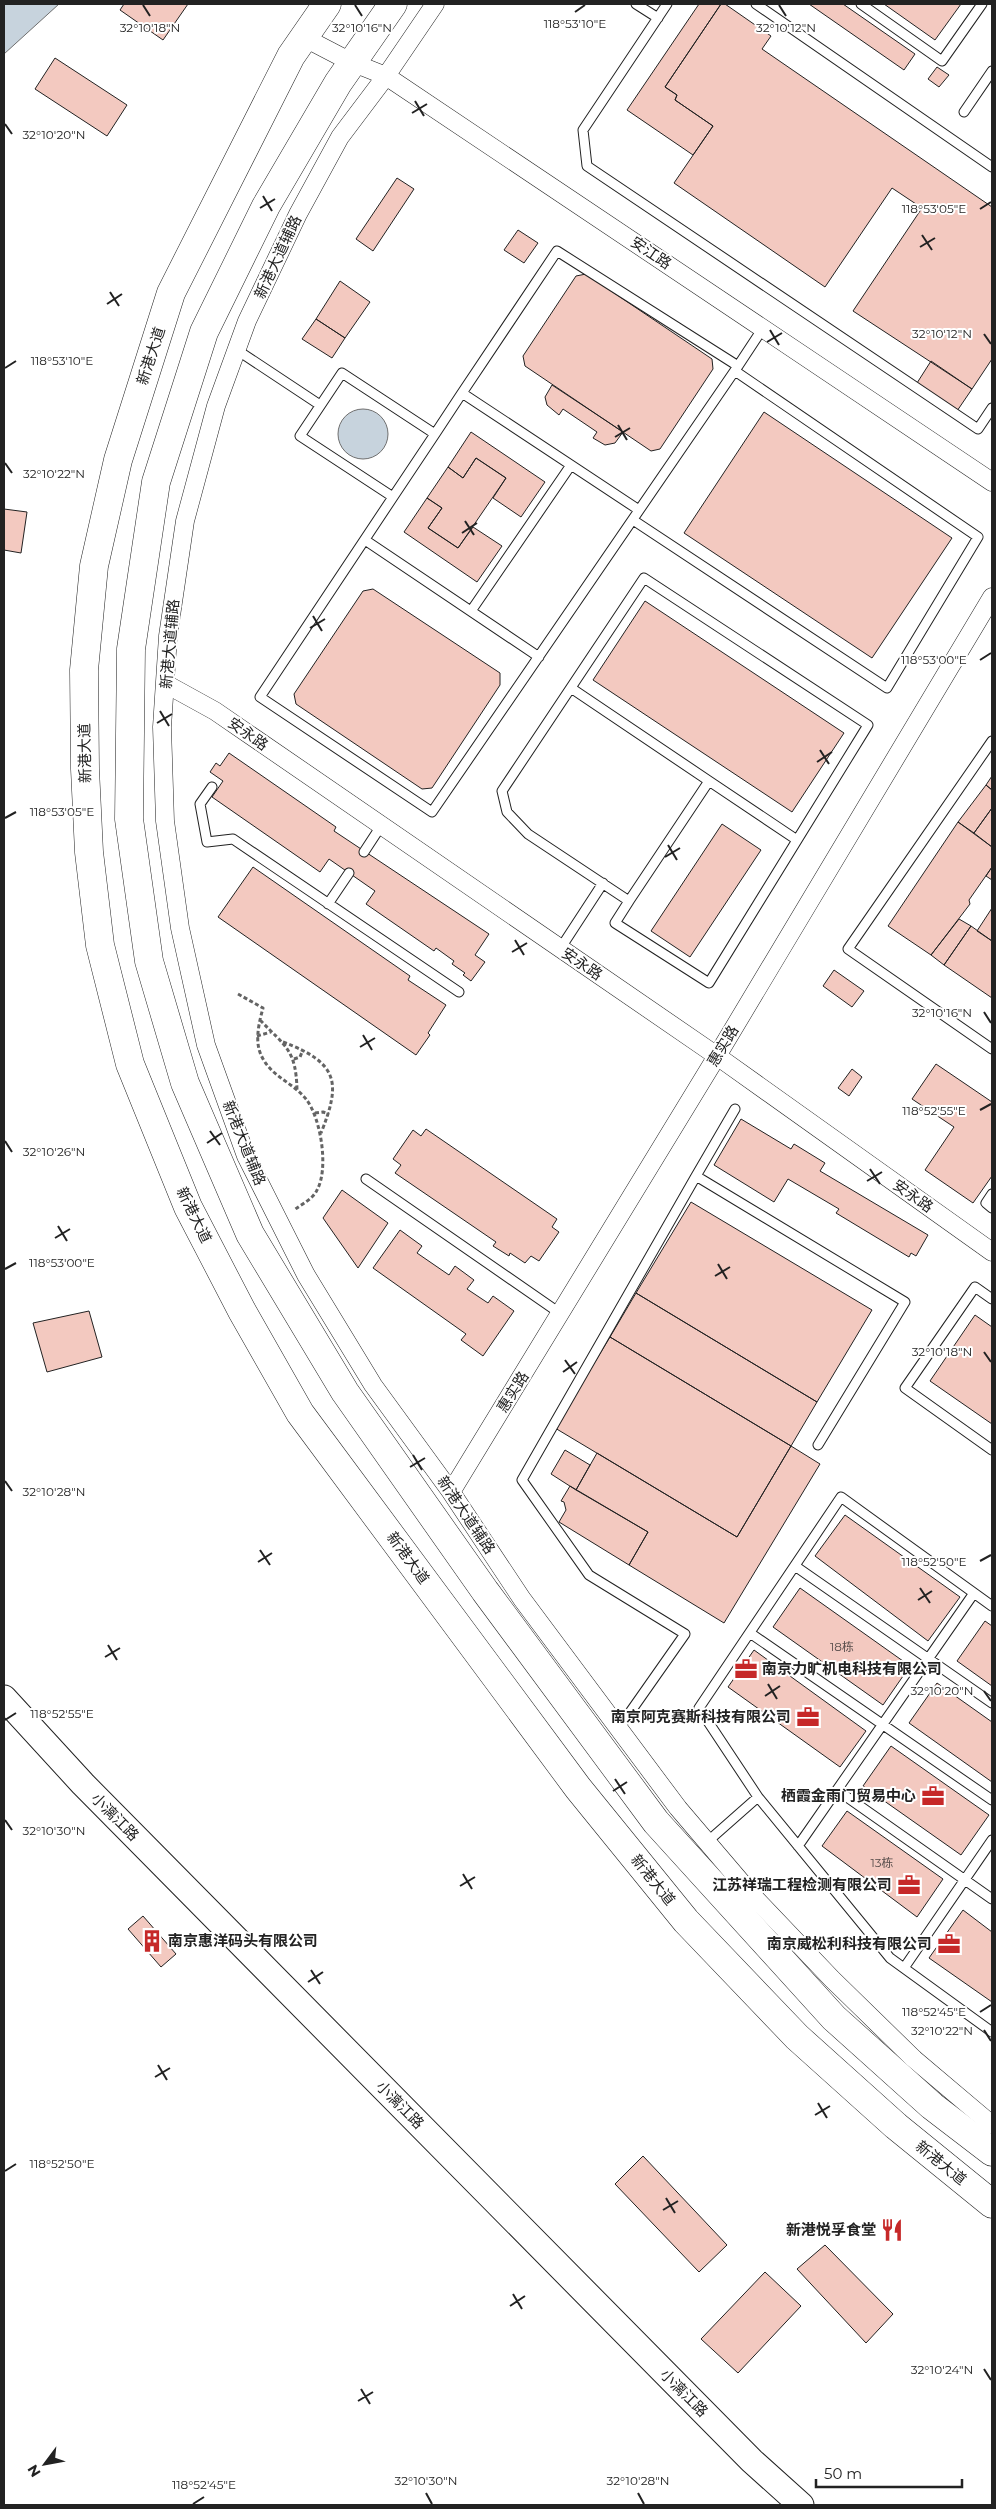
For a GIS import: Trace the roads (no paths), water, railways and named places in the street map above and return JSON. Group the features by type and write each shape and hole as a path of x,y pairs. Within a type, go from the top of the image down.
{"main road":[{"name":"新港大道","path":"327,4 303,37 240,155 171,293 118,460 94,566 84,670 85,769 89,852 100,946 130,1064 188,1207 242,1311 300,1413 578,1788 686,1921 797,2037 896,2126 992,2204"},
{"path":"393,4 351,62 266,206 204,332 156,482 131,649 129,819 149,961 185,1083 250,1234 345,1392 485,1591 656,1822 834,2018 932,2106 992,2152"}],"street":[{"name":"新港大道辅路","path":"435,4 386,76 340,137 298,214 247,321 216,406 185,521 168,636 162,726 165,821 180,928 206,1045 246,1156 306,1275 373,1385 451,1492 522,1599 678,1808 753,1896 832,1979 914,2059 992,2125"},
{"name":"安江路","path":"303,37 351,62 386,76 992,482"},
{"name":"惠实路","path":"451,1492 717,1056 992,597"},
{"name":"安永路","path":"166,684 214,711 560,948 717,1056 992,1252"},
{"name":"小漓江路","path":"4,1698 110,1812 752,2461 801,2505"}],"lane":[{"path":"636,4 658,18"},
{"path":"667,4 583,130 587,166 978,429 992,408"},
{"path":"756,4 992,167"},
{"path":"860,4 942,61 982,4"},
{"path":"964,112 992,71"},
{"path":"633,520 888,688 978,537 736,368 557,251 260,698 432,812 633,520 639,510 736,368 763,328"},
{"path":"237,350 320,405"},
{"path":"393,497 300,436 320,405 342,372 435,434"},
{"path":"462,393 639,510"},
{"path":"471,611 571,465"},
{"path":"365,540 539,657"},
{"path":"629,901 528,834 507,812 502,791 644,578 868,725 709,984 615,922 629,901 709,781"},
{"path":"571,688 797,840"},
{"path":"992,742 848,949 992,1049"},
{"path":"212,787 200,804 207,842 233,839 460,992"},
{"path":"364,852 381,826"},
{"path":"328,904 349,873"},
{"path":"560,948 603,883"},
{"path":"619,1728 686,1634 589,1575 522,1480 735,1109"},
{"path":"696,1176 905,1302 818,1445"},
{"path":"366,1179 561,1314"},
{"path":"992,1194 986,1203 992,1208"},
{"path":"992,1299 975,1287 905,1388 992,1450"},
{"path":"991,1603 841,1497 699,1708 758,1798 890,1958 992,2032"},
{"path":"795,1566 992,1702"},
{"path":"798,1846 974,1592"},
{"path":"750,1633 992,1800"},
{"path":"837,1790 992,1899"},
{"path":"707,1842 758,1798"},
{"path":"904,1968 992,1840"}],"place":[{"name":"南京力旷机电科技有限公司","path":"746,1669"},
{"name":"南京阿克赛斯科技有限公司","path":"808,1717"},
{"name":"栖霞金雨门贸易中心","path":"933,1796"},
{"name":"江苏祥瑞工程检测有限公司","path":"909,1885"},
{"name":"南京惠洋码头有限公司","path":"152,1941"},
{"name":"南京威松利科技有限公司","path":"949,1944"},
{"name":"新港悦孚食堂","path":"892,2230"}]}
